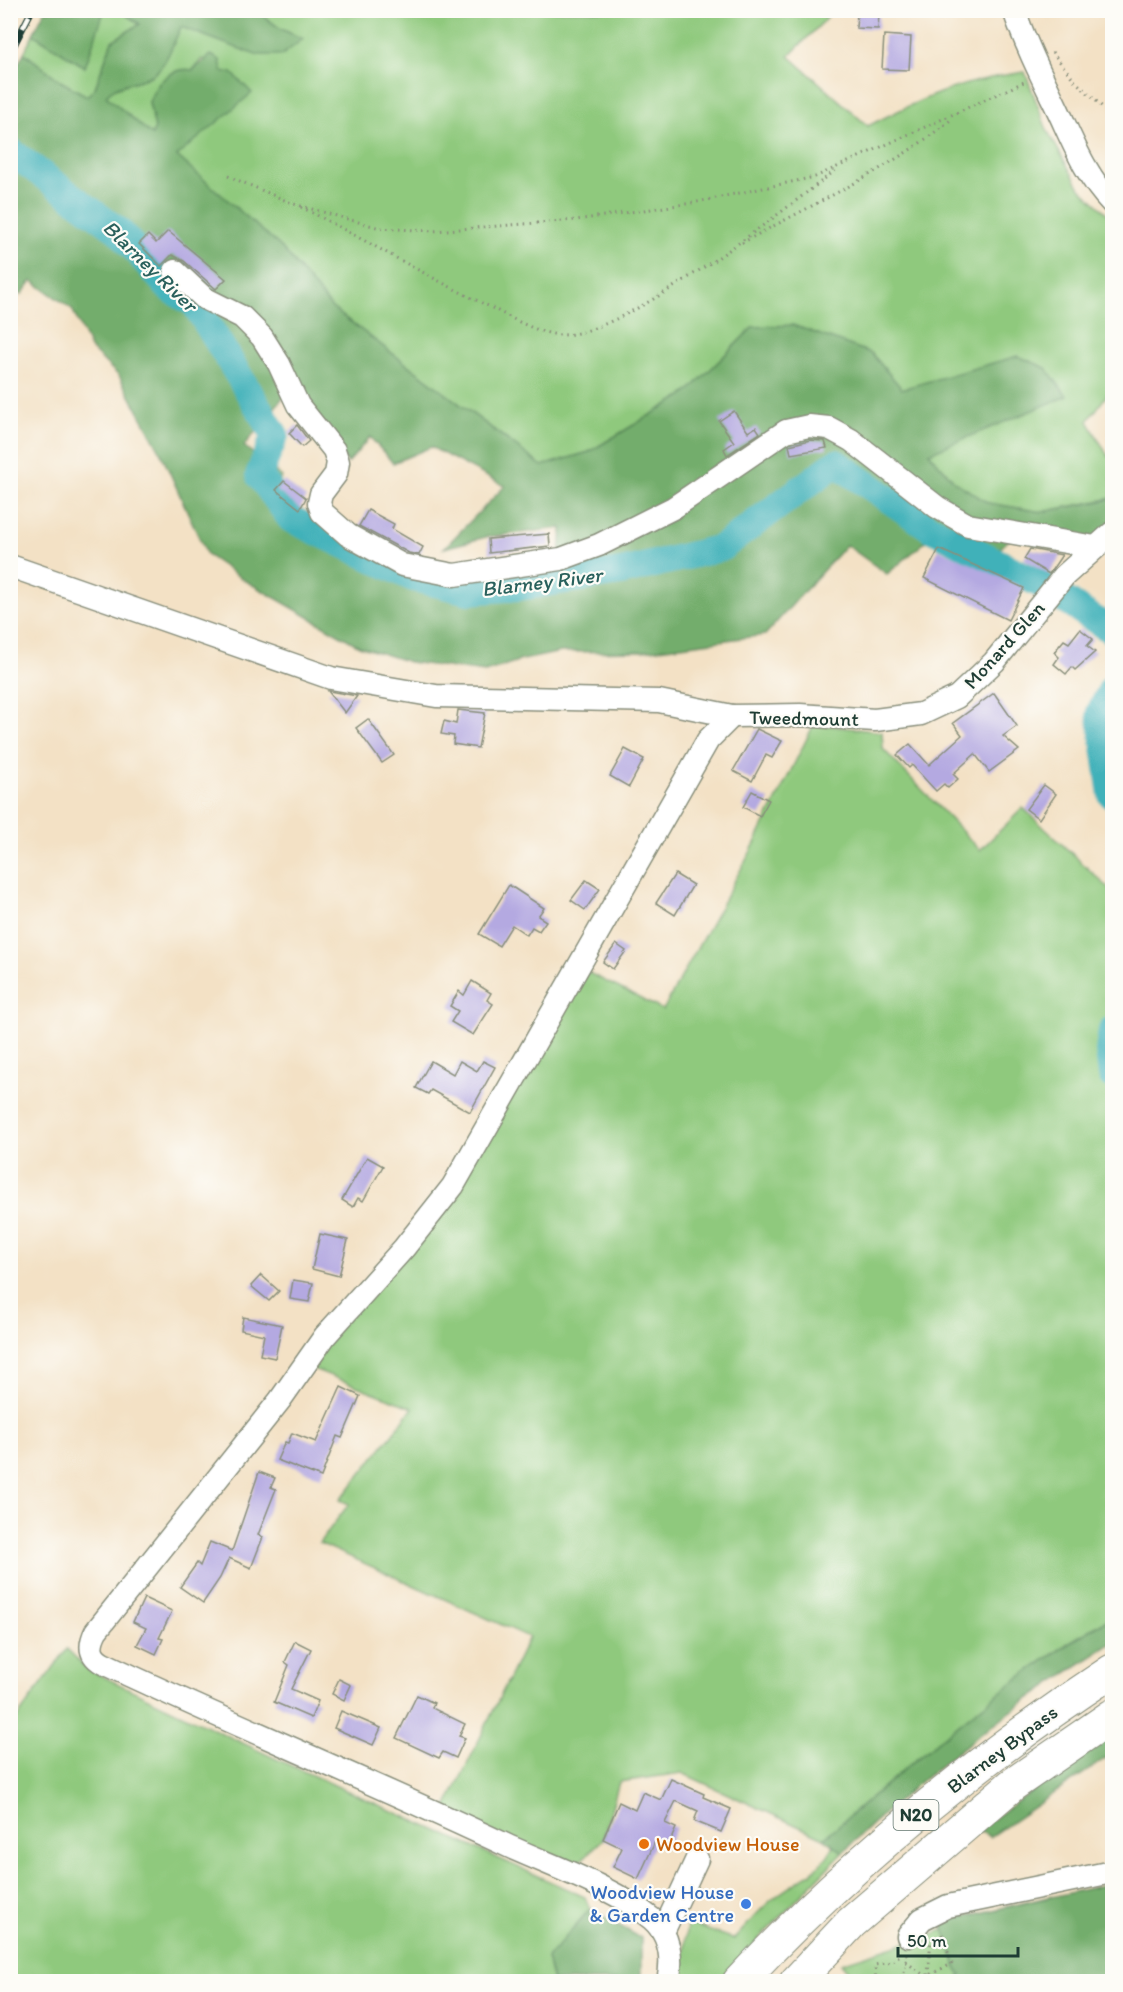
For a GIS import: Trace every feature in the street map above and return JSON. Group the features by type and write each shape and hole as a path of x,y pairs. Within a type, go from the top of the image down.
{"highway":[{"name":"Blarney Bypass","path":"739,1982 783,1934 892,1834 987,1757 1113,1671"},
{"name":"Blarney Bypass","path":"796,1982 851,1923 1012,1785 1113,1716"}],"street":[{"path":"1014,10 1026,48 1076,153 1090,177 1113,203"},
{"path":"175,271 204,298 242,317"},
{"path":"237,294 237,309 262,337 279,364 298,405 334,450 338,462 336,474 321,494 319,503 322,512 348,535 402,565 454,575 561,559 599,545 673,508 786,431 809,426 829,428 851,440 937,507 968,525 1104,540"},
{"name":"Monard Glen","path":"875,720 921,714 957,696 994,662 1064,576 1104,540"},
{"name":"Tweedmount","path":"10,566 331,678 436,696 659,701 732,716 800,715 875,720"},
{"path":"668,1982 669,1942 663,1932 652,1919 602,1888 383,1787 115,1669 94,1657 91,1647 96,1631 280,1400 325,1336 404,1248 453,1186 708,740 732,716"},
{"path":"663,1932 697,1859"},
{"path":"908,1942 922,1919 948,1906 1113,1872"}],"path":[{"path":"1048,46 1075,81 1113,116"},
{"path":"294,204 380,228 433,231 576,220 692,203 815,177 957,114 1040,74"},
{"path":"228,176 294,204 443,284 526,325 555,335 609,324 733,248 870,176 924,141 957,114"},
{"path":"733,248 840,166"},
{"path":"914,1982 952,1964 936,1912"},
{"path":"876,1982 875,1965 892,1962 908,1942 942,1934"},
{"path":"927,1976 932,1937"},
{"path":"896,1982 905,1971 908,1942"},
{"path":"906,1962 927,1976"}],"green space":[{"path":"256,10 834,11 789,56 868,126 907,107 962,85 1025,72 1047,130 1080,188 1112,218 1112,388 1088,421 1108,456 1112,454 1112,498 1042,512 988,503 955,482 928,453 1066,396 1046,368 1018,356 902,389 871,353 753,327 687,393 589,452 542,466 332,308 281,247 176,156 251,93 202,59 193,70 184,69 171,73 158,88 149,102 155,128 152,135 106,96 110,90 153,75 181,27 302,39 281,29"},
{"path":"45,11 104,11 85,67 33,34"},
{"path":"104,11 120,11 140,24 112,41 95,88 87,96 62,82 24,53 33,34 85,66"},
{"path":"120,11 256,11 281,29 303,39 282,55 256,55 181,27 157,71 146,78 115,88 106,96 152,135 155,128 149,102 160,82 178,71 193,70 211,55 220,60 222,71 232,73 252,93 177,156 281,247 332,308 542,466 589,452 687,393 753,327 793,325 871,353 902,389 1018,356 1046,368 1067,396 929,453 955,482 988,503 1042,512 1112,499 1112,525 1093,540 1022,527 984,564 930,538 887,574 846,545 765,635 643,651 561,652 518,661 485,672 409,662 359,646 244,580 207,555 159,449 119,376 90,348 72,309 32,281 21,295 11,288 10,80 24,53 62,82 87,96 95,88 112,41 140,24","holes":["289,390 348,463 370,437 393,463 431,447 505,486 444,548 486,537 562,528 559,565 413,574 343,540 273,490 282,477 244,446"]},
{"path":"814,724 882,732 883,749 980,850 1023,808 1112,891 1112,1030 1109,1051 1112,1075 1112,1617 1069,1642 903,1770 824,1838 682,1773 619,1782 603,1839 568,1873 446,1808 529,1637 319,1543 349,1504 340,1500 413,1408 303,1365 404,1248 587,972 663,1010 751,851"},
{"path":"1112,1617 1112,1643 1041,1690 972,1740 906,1794 843,1852 824,1838 999,1693 1073,1641"},
{"path":"67,1649 87,1669 285,1763 585,1897 590,1909 547,1958 553,1981 11,1982 11,1726"},
{"path":"1112,1733 1112,1754 990,1837 978,1830"},
{"path":"834,1845 843,1852 718,1981 681,1982 687,1923 734,1939 769,1902 815,1869"},
{"path":"1112,1883 1112,1981 956,1981 961,1974 957,1970 942,1922"},
{"path":"1051,1896 1112,1981 856,1981 841,1963 944,1930 942,1922"},
{"path":"590,1909 641,1938 641,1981 553,1981 547,1958"}],"building":[{"path":"857,13 879,14 878,29 856,28"},
{"path":"884,35 911,37 909,70 882,69"},
{"path":"168,231 226,279 216,289 184,261 172,255 161,266 139,244 148,235 156,243"},
{"path":"734,411 748,432 756,427 760,433 727,455 724,449 734,442 719,421"},
{"path":"297,425 309,441 302,447 289,433"},
{"path":"810,440 825,441 827,448 791,454 789,445"},
{"path":"284,481 306,498 300,509 276,490"},
{"path":"368,510 394,524 392,529 423,547 419,555 409,553 359,526"},
{"path":"549,534 550,546 489,553 488,539"},
{"path":"939,549 1024,588 1008,620 924,578"},
{"path":"1030,549 1062,555 1049,574 1024,559"},
{"path":"1080,629 1093,639 1087,646 1095,652 1075,670 1072,667 1066,674 1054,664 1059,657 1054,652 1064,640 1069,643"},
{"path":"329,691 357,696 345,713"},
{"path":"994,693 1017,726 1003,736 1019,750 989,772 975,754 953,774 958,779 948,788 944,784 936,791 912,765 909,768 897,755 910,744 929,765 962,735 953,723"},
{"path":"458,710 485,713 478,748 453,744 454,736 441,734 444,721 456,724"},
{"path":"368,719 394,755 382,763 356,728"},
{"path":"757,729 782,741 772,758 766,755 752,781 733,771"},
{"path":"625,749 644,759 629,787 610,776"},
{"path":"1044,785 1056,794 1039,819 1026,809"},
{"path":"752,791 769,800 760,816 743,807"},
{"path":"675,874 693,885 675,915 656,903"},
{"path":"586,880 600,889 585,910 571,900"},
{"path":"509,885 544,908 538,916 546,921 539,931 532,927 527,935 512,925 499,946 479,934"},
{"path":"616,944 626,951 613,969 603,962"},
{"path":"472,981 491,993 487,1000 493,1004 473,1035 451,1022 458,1011 450,1006 459,991 464,995"},
{"path":"431,1061 453,1074 460,1061 477,1071 483,1061 495,1067 470,1112 431,1090 428,1094 416,1088"},
{"path":"367,1157 383,1166 363,1201 358,1198 353,1207 342,1200"},
{"path":"320,1234 348,1240 339,1276 312,1269"},
{"path":"261,1275 279,1291 269,1301 251,1286"},
{"path":"293,1280 313,1283 309,1302 290,1299"},
{"path":"243,1317 282,1325 275,1358 260,1355 264,1335 241,1330"},
{"path":"341,1387 360,1396 342,1438 337,1436 321,1477 277,1460 292,1433 316,1442"},
{"path":"259,1472 275,1478 271,1487 276,1489 258,1535 263,1537 251,1568 229,1558 220,1578 203,1603 180,1587 197,1563 200,1566 210,1542 232,1551"},
{"path":"144,1598 172,1611 159,1638 163,1639 156,1654 137,1645 146,1628 133,1622"},
{"path":"295,1641 311,1649 291,1689 318,1701 311,1718 274,1702 289,1665 285,1662"},
{"path":"339,1679 351,1685 344,1700 332,1694"},
{"path":"417,1695 434,1703 432,1708 465,1724 459,1736 465,1738 456,1758 443,1752 439,1758 396,1738"},
{"path":"341,1711 381,1728 373,1745 334,1728"},
{"path":"671,1779 731,1809 721,1832 694,1821 698,1811 676,1801 665,1823 676,1828 667,1848 655,1842 638,1879 613,1867 622,1848 603,1839 619,1802 635,1810 643,1792 661,1800"}],"waterway":[{"name":"Blarney River","path":"10,151 120,232 169,288 195,304 275,435 259,475 291,519 413,578 468,591 519,587 621,572 721,548 836,463 929,527 1042,585 1112,631"},
{"name":"Blarney River","path":"1112,689 1100,712 1112,795"},
{"name":"Blarney River","path":"1112,1030 1109,1051 1112,1075"}],"railway":[{"path":"10,53 32,10"}],"place":[{"name":"Woodview House","path":"644,1844"},
{"name":"Woodview House & Garden Centre","path":"746,1904"}]}
